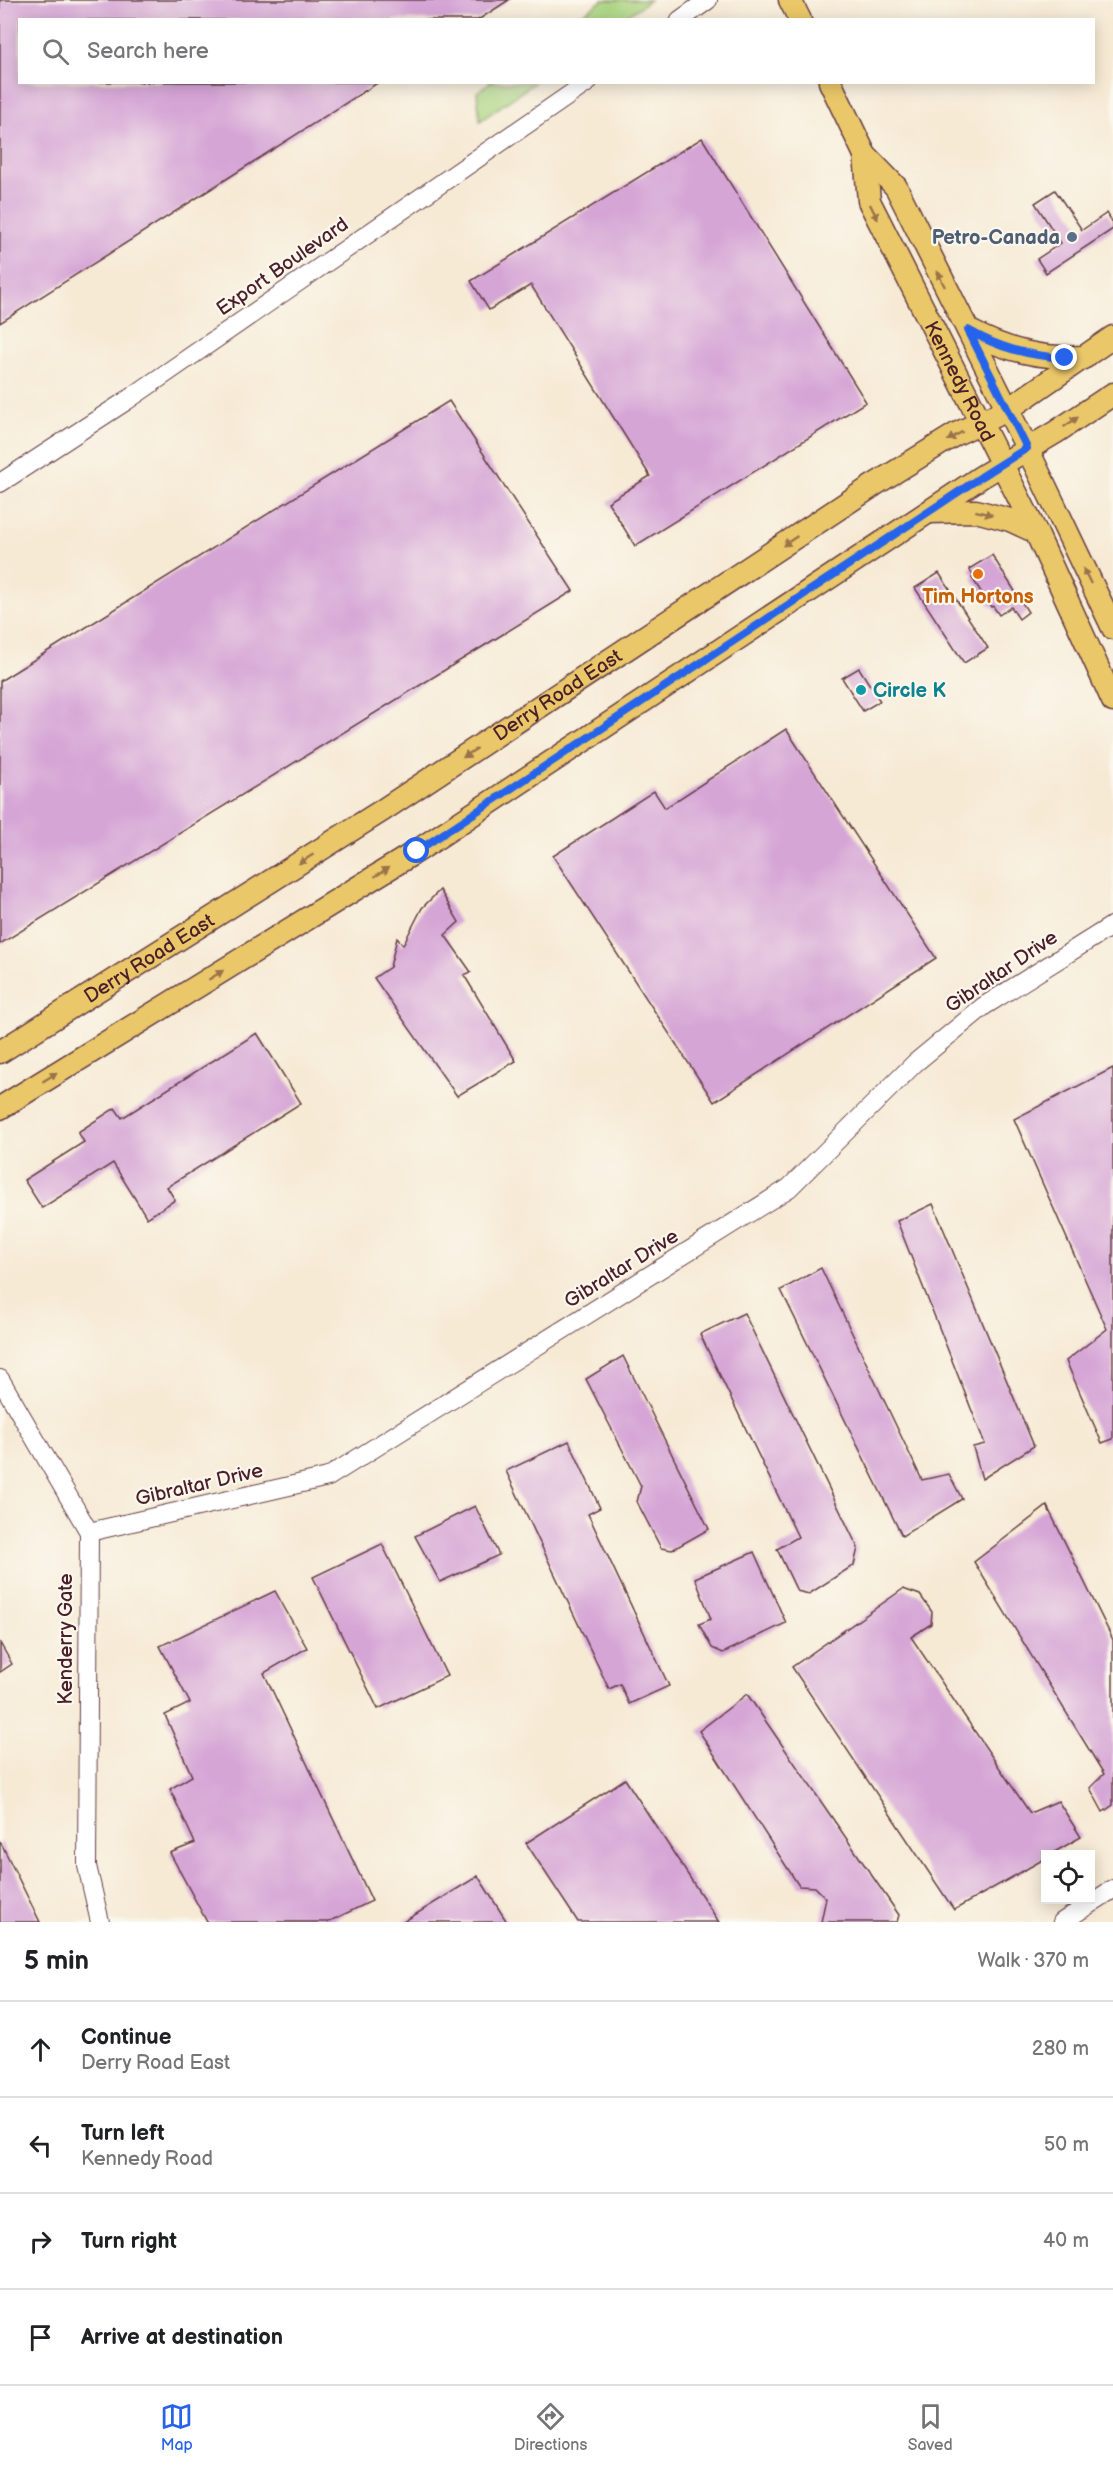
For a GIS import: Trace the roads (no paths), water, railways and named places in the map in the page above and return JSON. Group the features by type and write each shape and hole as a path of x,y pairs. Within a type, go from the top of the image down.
{"main road":[{"path":"790,0 799,18"},
{"name":"Kennedy Road","path":"831,84 865,155 896,187 1027,448 1113,628"},
{"name":"Kennedy Road","path":"865,155 869,201 1036,532 1113,701"},
{"path":"968,330 995,344 1023,353 1044,357 1085,357"},
{"name":"Derry Road East","path":"0,1052 383,810 874,485 981,421 1007,410 1113,337"},
{"path":"0,1108 417,851 1002,464 1113,394"},
{"path":"929,512 976,510 1010,520 1036,532"}],"street":[{"path":"683,18 708,0"},
{"name":"Export Boulevard","path":"0,483 126,401 585,84"},
{"name":"Gibraltar Drive","path":"89,1533 328,1477 789,1188 881,1095 949,1034 984,1006 1113,925"},
{"path":"0,1379 89,1533"},
{"name":"Kenderry Gate","path":"89,1533 87,1866 100,1922"},
{"path":"1062,1922 1113,1889"}],"place":[{"name":"Petro-Canada","path":"1072,237"},
{"name":"Tim Hortons","path":"978,574"},
{"name":"Circle K","path":"861,690"}]}
